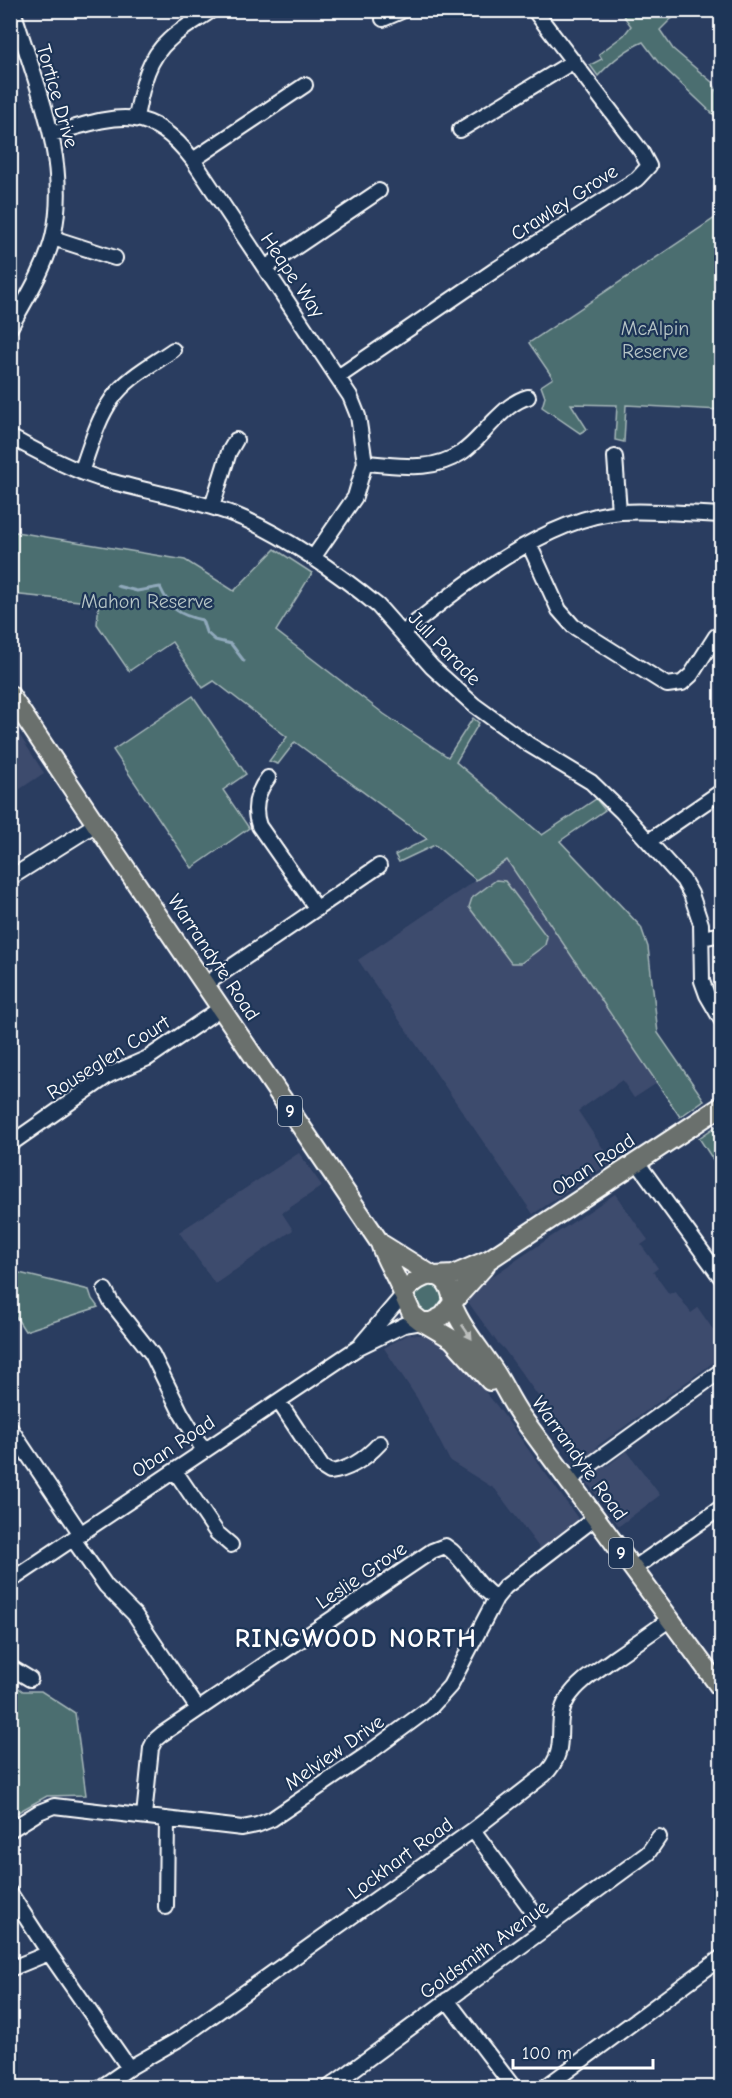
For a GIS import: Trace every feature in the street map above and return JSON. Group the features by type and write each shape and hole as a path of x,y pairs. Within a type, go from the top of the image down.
{"main road":[{"name":"Warrandyte Road","path":"10,695 380,1243 403,1294"},
{"name":"Oban Road","path":"434,1276 453,1275 490,1259 722,1106"},
{"name":"Warrandyte Road","path":"380,1243 434,1276"},
{"name":"Oban Road","path":"453,1304 480,1274 490,1259"},
{"path":"403,1294 416,1279 434,1276"},
{"name":"9","path":"434,1276 443,1280 448,1286 453,1304"},
{"name":"9","path":"403,1294 412,1314 423,1322"},
{"name":"Warrandyte Road","path":"453,1304 459,1321 497,1375 509,1398 722,1690"},
{"path":"423,1322 438,1320 453,1304"},
{"name":"Warrandyte Road","path":"423,1322 452,1339 489,1380 509,1398"}],"street":[{"name":"Tortice Drive","path":"10,328 42,268 53,238 59,193 56,157 51,134 13,10"},
{"path":"51,134 112,118 136,117 144,80 153,59 169,40 212,10"},
{"path":"383,19 404,10"},
{"name":"Crawley Grove","path":"338,377 495,270 637,179 649,166 641,151 534,10"},
{"path":"460,130 574,61"},
{"path":"193,160 305,84"},
{"name":"Heape Way","path":"136,117 165,131 193,160 350,396 358,416 365,463 355,497 313,558"},
{"path":"265,268 379,191"},
{"path":"53,238 116,258"},
{"path":"81,472 112,398 131,380 173,350"},
{"path":"365,463 424,467 442,463 462,453 508,407 528,397"},
{"name":"Jull Parade","path":"10,437 81,472 212,507 255,524 313,558 368,598 403,633 432,667 474,705 528,744 591,782 649,841 683,880 699,916 702,938 702,981 707,996 722,1021"},
{"path":"212,507 229,452 236,440"},
{"path":"615,457 619,512"},
{"path":"403,633 450,594 494,564 529,544 577,522 619,512 722,515"},
{"path":"529,544 559,610 573,626 667,685 682,683 691,675 716,636"},
{"path":"268,778 261,786 255,813 259,826 317,909"},
{"path":"649,841 722,790"},
{"path":"10,878 96,824"},
{"path":"206,984 379,867"},
{"path":"702,938 722,934"},
{"name":"Rouseglen Court","path":"16,1140 109,1075 148,1059 221,1008"},
{"path":"637,1162 722,1279"},
{"path":"105,1290 111,1302 152,1354 181,1413 204,1451"},
{"name":"Oban Road","path":"359,1347 403,1294"},
{"name":"Oban Road","path":"10,1581 359,1347 404,1325 423,1322"},
{"path":"568,1480 722,1370"},
{"path":"279,1402 322,1467 330,1472 339,1471 368,1456 380,1443"},
{"path":"10,1428 106,1586 135,1615 198,1709"},
{"path":"175,1471 218,1533 231,1545"},
{"path":"633,1569 722,1507"},
{"name":"Melview Drive","path":"10,1830 39,1812 54,1806 242,1828 257,1826 272,1819 431,1707 450,1686 496,1598 505,1587 595,1518"},
{"name":"Leslie Grove","path":"144,1816 148,1770 155,1740 432,1551 445,1546 456,1552 484,1589 496,1598"},
{"name":"Lockhart Road","path":"100,2088 129,2068 182,2038 473,1830 554,1766 560,1752 562,1717 567,1700 580,1683 669,1619"},
{"path":"10,1667 30,1679"},
{"path":"166,1907 167,1819"},
{"path":"473,1830 545,1928"},
{"name":"Goldsmith Avenue","path":"328,2088 648,1853 659,1838"},
{"path":"10,1893 129,2068"},
{"path":"10,1969 49,1953"},
{"path":"544,2088 722,1957"},
{"path":"447,2000 514,2088"}],"shaded area":[{"path":"13,725 44,773 11,795 10,727"},
{"path":"507,859 657,1083 634,1098 622,1080 578,1111 612,1162 533,1214 358,960"},
{"path":"299,1153 322,1186 282,1213 293,1230 215,1284 179,1232"},
{"path":"615,1194 648,1240 641,1245 658,1268 653,1272 669,1294 675,1291 691,1313 698,1308 721,1341 721,1357 596,1447 597,1450 584,1459 468,1302 470,1295 481,1284"},
{"path":"409,1334 434,1336 466,1369 497,1406 579,1520 541,1550 495,1489 450,1461 417,1398 384,1348"},
{"path":"627,1451 660,1495 619,1526 586,1481 587,1475 600,1465 607,1466"}],"green space":[{"path":"620,11 647,11 649,13 683,11 660,30 673,49 713,83 721,101 721,128 715,116 658,62 643,42 619,56 598,76 590,65 602,59 599,54 624,35 631,26"},
{"name":"McAlpin Reserve","path":"721,214 721,410 626,405 624,442 615,440 617,405 571,404 587,429 580,433 542,407 545,397 541,386 553,378 529,343"},
{"name":"Mahon Reserve","path":"10,531 185,560 234,591 275,549 312,573 276,631 384,714 448,757 473,718 479,723 456,762 542,835 596,799 605,810 560,841 641,927 648,947 658,1033 704,1100 680,1117 507,860 476,880 435,845 399,862 395,855 427,839 295,742 278,764 269,761 287,737 214,681 203,688 172,642 129,671 97,624 99,603 11,594"},
{"path":"193,696 246,774 223,790 249,828 192,868 113,750"},
{"path":"496,880 505,881 547,937 545,945 521,963 511,963 469,907 472,898"},
{"path":"721,1123 721,1172 699,1138"},
{"path":"11,1271 89,1290 98,1307 25,1331 11,1309"},
{"path":"428,1281 444,1289 444,1308 425,1316 413,1306 413,1291"},
{"path":"13,1684 23,1691 41,1691 75,1713 86,1795 47,1796 11,1816 10,1686"}],"waterway":[{"path":"117,586 137,591 160,587 176,610 202,620 206,632 215,640 231,644 244,661"}],"district":[{"name":"RINGWOOD NORTH","path":"356,1638"}]}
